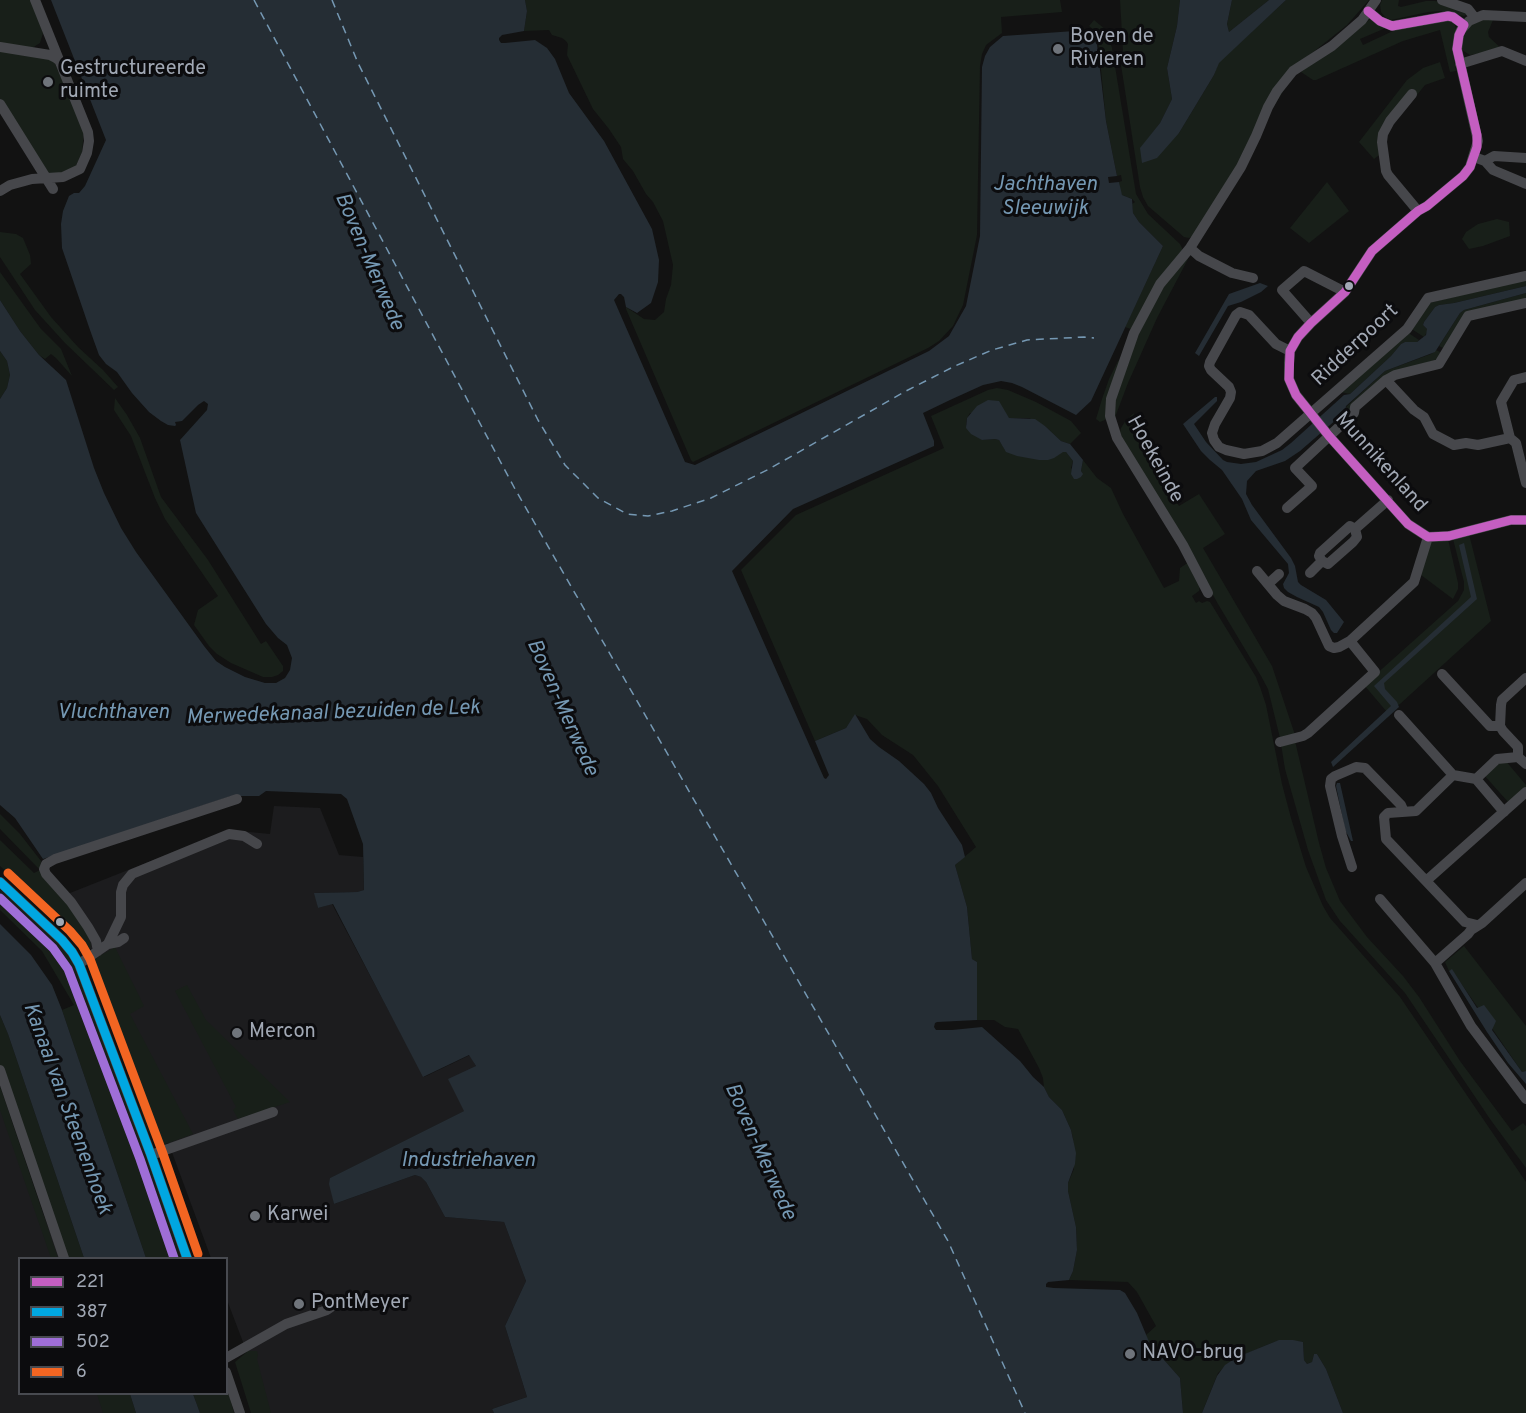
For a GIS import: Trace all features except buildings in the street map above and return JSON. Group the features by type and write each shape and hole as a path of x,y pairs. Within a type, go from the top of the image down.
{"street":[{"path":"0,191 10,185 32,179 63,177 80,169 87,153 88,132 35,0"},
{"name":"Hoekeinde","path":"1208,593 1183,545 1121,445 1110,416 1111,399 1134,333 1160,284 1190,248 1241,167 1277,90 1293,71 1332,46 1362,20 1376,0"},
{"path":"1442,0 1468,9 1475,18"},
{"path":"1368,11 1380,21 1392,26 1448,16 1453,16 1464,25"},
{"path":"1290,351 1298,337 1311,323 1345,292 1372,251 1463,176 1470,167 1477,147 1477,135 1457,44 1464,25 1484,15 1526,17"},
{"path":"33,52 44,44 48,31"},
{"path":"0,47 50,55 61,62"},
{"path":"1460,64 1502,51 1526,61"},
{"path":"1412,94 1390,121 1383,134 1382,142 1388,175 1418,212"},
{"path":"0,104 53,189"},
{"path":"1485,161 1494,156 1526,158"},
{"path":"1474,157 1485,161 1493,170 1526,184"},
{"path":"1190,248 1199,256 1232,273 1253,279"},
{"path":"1311,323 1282,290 1304,271 1345,292"},
{"name":"Ridderpoort","path":"1290,351 1276,344 1249,315 1240,312 1236,315 1209,366 1231,392 1212,433 1219,447 1244,454 1262,451 1277,443 1313,415 1407,329 1428,298 1526,276"},
{"path":"1287,508 1312,486 1295,468 1324,442 1327,433 1354,413 1355,407 1386,380 1395,375 1439,364 1468,316 1526,303"},
{"name":"Munnikenland","path":"1290,351 1289,379 1296,395 1408,524 1428,537 1449,536 1510,520 1526,520"},
{"path":"1526,377 1514,380 1501,402 1510,438 1516,443 1524,465 1526,483"},
{"path":"1386,380 1414,410 1424,417 1433,434 1454,445 1467,442 1478,445 1510,438"},
{"path":"1310,573 1322,561 1320,553 1350,526 1355,529 1388,500"},
{"path":"1257,571 1277,596 1312,613 1329,646 1334,648 1350,641 1414,582 1428,537"},
{"path":"1268,584 1279,574"},
{"path":"1280,741 1308,733 1375,672 1350,641"},
{"path":"1442,674 1490,726 1500,726"},
{"path":"1476,779 1497,759 1522,760 1518,747 1500,726 1502,700 1526,678"},
{"path":"1399,715 1453,775 1476,779 1504,812"},
{"path":"1352,867 1339,826 1330,786 1331,779 1356,767 1365,768 1401,806 1404,813"},
{"path":"1453,775 1416,812 1388,813 1384,817 1386,839 1465,922 1477,925"},
{"path":"1425,881 1526,792"},
{"path":"103,948 71,902 46,874 44,869 46,864 55,859 237,799"},
{"path":"103,948 121,917 121,892 123,885 132,874 229,834 244,836 257,844"},
{"path":"0,882 62,940 79,964 187,1257"},
{"path":"1435,963 1524,887"},
{"path":"1380,899 1435,963 1472,1026 1526,1099"},
{"path":"79,964 103,948 124,938"},
{"path":"0,1070 64,1257"},
{"path":"151,1155 273,1112"},
{"path":"228,1357 286,1324 327,1310 340,1301"},
{"path":"228,1378 240,1413"}],"shaded area":[{"path":"0,0 33,0 43,33 40,43 32,48 0,44"},
{"path":"525,0 1060,0 1062,12 1001,17 1002,33 986,45 982,54 977,235 963,305 953,326 939,341 928,348 693,462 626,309 626,307 644,319 655,320 664,312 673,265 663,221 633,171 623,159 621,147 593,109 567,55 566,41 552,35 549,30 524,31 527,11"},
{"path":"1120,0 1180,0 1177,26 1167,68 1172,99 1160,123 1141,148 1179,133 1214,75 1218,63 1286,0 1369,0 1347,25 1302,61 1194,235 1189,238 1184,237 1148,206 1140,187 1119,52 1123,51"},
{"path":"1232,0 1269,0 1229,32 1227,24"},
{"path":"1382,0 1399,0 1398,6 1401,7 1426,1 1445,2 1470,13 1464,16 1440,11 1428,12 1391,20 1381,12"},
{"path":"1094,20 1106,30 1112,48 1136,194 1148,214 1182,248 1182,252 1134,330 1125,327 1163,246 1133,213 1132,204 1135,202 1120,192 1121,175 1117,176 1106,121 1098,39 1101,38 1089,26"},
{"path":"1369,20 1388,27 1360,39 1363,45 1393,31 1452,21 1456,30 1452,49 1456,71 1450,72 1440,30 1403,41 1316,80 1301,72"},
{"path":"1483,20 1493,20 1488,32 1489,37 1503,50 1470,55 1462,50 1465,30"},
{"path":"0,50 53,59 84,130 82,152 76,166 63,173 47,175 0,99"},
{"path":"1440,62 1445,78 1425,85 1385,123 1382,153 1374,159 1359,142 1407,80 1423,68"},
{"path":"1327,182 1349,211 1309,243 1290,228"},
{"path":"1497,219 1509,222 1510,236 1469,249 1462,239 1466,232 1478,224"},
{"path":"0,232 16,234 23,238 31,264 20,274 51,317 118,387 114,390 65,343 35,310 0,257"},
{"path":"1188,257 1157,318 1114,420 1117,384 1144,323 1161,287"},
{"path":"0,272 41,329 61,349 72,376 51,354 45,359 39,355 20,331 0,300"},
{"path":"1526,279 1526,286 1435,307 1424,322 1423,325 1427,332 1424,337 1410,328 1429,303"},
{"path":"1526,293 1526,299 1471,312 1445,349 1439,346 1464,310"},
{"path":"1407,332 1419,340 1401,344 1350,394 1340,392"},
{"path":"1436,350 1442,353 1439,359 1393,372 1344,417 1346,407 1385,371"},
{"path":"0,351 7,361 10,375 7,388 0,399"},
{"path":"1123,356 1107,419 1100,422 1096,419 1102,399 1109,379"},
{"path":"997,388 1008,390 1036,402 1071,421 1081,433 1070,444 1061,441 1045,426 1029,418 970,413 966,425 982,440 999,440 1005,450 1066,452 1073,461 1071,468 1081,477 1083,460 1097,478 1111,488 1164,588 1179,581 1180,568 1189,562 1200,586 1199,591 1192,596 1196,603 1210,602 1260,687 1291,818 1306,867 1323,906 1330,918 1400,997 1526,1182 1526,1413 1343,1413 1326,1369 1317,1354 1314,1354 1312,1362 1307,1364 1304,1360 1303,1342 1285,1340 1274,1342 1233,1359 1218,1373 1202,1413 1183,1413 1180,1378 1147,1338 1146,1335 1156,1326 1137,1292 1128,1282 1069,1280 1077,1250 1076,1227 1068,1191 1068,1183 1074,1169 1071,1130 1062,1110 1049,1097 1039,1068 1018,1029 1005,1027 994,1020 977,1020 977,962 972,959 967,907 955,865 976,847 938,786 913,755 882,735 867,719 855,715 846,728 815,741 741,570 796,515 944,448 931,416"},
{"path":"115,398 140,438 161,497 208,560 261,644 266,641 283,666 283,671 278,675 263,677 231,663 209,646 194,625 198,610 218,596 165,519 131,436 114,410"},
{"path":"1134,413 1132,422 1134,435 1179,506 1199,494 1225,534 1203,548 1272,666 1295,735 1280,738 1268,689 1123,443 1121,428"},
{"path":"1469,534 1491,621 1400,704 1387,712 1364,685 1458,601 1464,590 1464,582 1453,539"},
{"path":"1448,539 1458,583 1453,599 1421,575 1430,542"},
{"path":"1295,741 1326,868 1340,901 1367,937 1419,997 1460,1061 1512,1131 1523,1123 1526,1126 1526,1168 1405,993 1340,921 1326,900 1308,850 1285,769 1281,744"},
{"path":"1505,760 1526,785 1509,803 1484,775 1499,762"},
{"path":"274,806 320,808 339,855 363,857 364,890 315,893 318,908 332,904 424,1077 470,1055 476,1066 464,1111 330,1178 334,1204 415,1175 426,1182 445,1217 504,1222 526,1281 505,1326 527,1397 492,1409 494,1413 270,1413 228,1303 228,1257 211,1257 121,1014 65,895 229,830 270,834"},
{"path":"0,814 20,834 41,861 40,870 0,829"},
{"path":"0,840 34,873 40,870 84,923 91,945 89,951 86,952 77,937 0,866"},
{"path":"0,889 65,948 74,961 94,1009 182,1257 146,1257 62,1010 74,1005 42,951 0,910"},
{"path":"1464,946 1526,1026 1526,1071 1522,1072 1452,970 1449,971 1445,962"},
{"path":"115,947 144,1006 130,1014 193,1134 160,1146 148,1131 92,968 93,960"},
{"path":"187,985 206,1020 290,1102 238,1119 233,1110 236,1107 175,991"},
{"path":"0,1015 84,1257 64,1257 0,1068"},
{"path":"0,1086 58,1257 51,1257 0,1110"},
{"path":"0,1102 60,1257 18,1257 18,1395 100,1395 104,1413 0,1413"},
{"path":"248,1351 257,1351 271,1413 251,1413 235,1362"},
{"path":"228,1391 234,1413 200,1413 193,1395 228,1395"},
{"path":"97,1395 130,1395 136,1413 103,1413"}],"water":[{"path":"51,0 525,0 527,11 524,31 502,35 499,40 505,43 535,40 547,48 555,59 569,93 604,141 652,229 659,260 658,282 651,303 637,313 626,307 621,294 614,300 685,462 695,465 929,351 949,336 966,306 980,236 982,67 985,56 990,47 1003,36 1089,30 1096,36 1106,121 1117,176 1108,177 1109,183 1119,182 1122,195 1132,199 1133,213 1139,222 1163,246 1091,401 1076,415 1022,387 1001,381 983,385 950,400 923,413 934,446 793,509 732,571 824,778 826,779 829,775 815,741 846,728 855,714 870,739 924,784 962,845 965,857 955,865 967,907 972,959 977,962 977,1020 937,1022 934,1027 936,1030 952,1030 982,1027 1020,1061 1062,1110 1071,1130 1076,1153 1068,1191 1076,1227 1077,1250 1069,1280 1048,1282 1046,1287 1120,1290 1125,1293 1137,1313 1150,1344 1180,1378 1183,1413 494,1413 492,1409 527,1397 505,1326 526,1281 504,1222 445,1217 426,1182 415,1175 334,1204 329,1184 330,1178 464,1111 448,1079 476,1066 469,1055 423,1077 333,904 318,908 314,893 364,890 363,844 347,799 341,794 266,791 259,796 231,796 43,859 15,818 0,805 0,399 7,388 10,375 7,361 0,351 0,300 39,355 66,380 94,468 121,528 216,661 245,677 265,683 276,683 285,678 290,670 292,658 287,645 266,624 196,513 180,440 207,410 208,404 204,401 182,421 175,422 175,426 168,425 149,412 117,372 99,355 62,248 61,224 69,196 79,193 85,186 106,140"},
{"path":"1180,0 1232,0 1227,24 1229,32 1269,0 1286,0 1219,63 1179,133 1157,158 1142,163 1140,148 1160,123 1172,99 1167,68 1177,26"},
{"path":"1260,283 1268,286 1241,302 1228,306 1199,356 1195,353 1229,294"},
{"path":"1526,286 1526,293 1464,310 1435,352 1385,371 1346,406 1345,412 1300,451 1285,461 1256,471 1247,481 1246,494 1291,558 1298,582 1326,600 1344,622 1337,633 1334,633 1319,607 1284,588 1283,584 1289,573 1288,564 1251,520 1242,499 1222,470 1201,451 1183,424 1217,397 1217,401 1194,424 1206,442 1223,460 1241,464 1256,462 1282,450 1291,443 1344,395 1350,394 1401,344 1417,342 1426,335 1427,329 1423,325 1435,307"},
{"path":"988,400 999,401 1009,418 1035,419 1061,441 1070,444 1083,460 1081,477 1074,479 1071,474 1073,461 1066,452 1048,460 1017,456 1006,452 999,440 982,440 971,434 966,428 967,418 977,406"},
{"path":"1464,543 1477,599 1384,683 1385,689 1399,707 1333,767 1331,762 1391,706 1374,686 1471,597 1459,545"},
{"path":"1337,783 1340,783 1353,841 1345,830"},
{"name":"Kanaal van Steenenhoek","path":"0,924 31,955 52,985 146,1257 84,1257 0,1015"},
{"path":"1452,969 1477,1008 1484,1005 1496,1021 1492,1030 1522,1072 1526,1071 1526,1084 1508,1063 1487,1032 1449,971"},
{"path":"1279,1340 1303,1342 1304,1360 1307,1364 1312,1362 1314,1354 1317,1354 1326,1369 1343,1413 1202,1413 1217,1376 1225,1365 1237,1357"},
{"path":"130,1395 193,1395 200,1413 136,1413"}],"ferry route":[{"path":"254,0 515,489 948,1241 1025,1413"},
{"path":"332,0 358,63 538,420 565,465 598,498 627,514 648,516 711,498 769,469 906,391 992,350 1027,340 1094,338"}],"transit line":[{"name":"221","path":"1368,11 1380,21 1392,26 1448,16 1464,25"},
{"name":"221","path":"1464,25 1459,35 1457,49 1477,135 1477,147 1470,167 1463,176 1372,251 1345,292 1298,337 1290,351 1289,379 1296,395 1329,436 1408,524 1428,537 1449,536 1511,520 1526,520"},
{"name":"6","path":"8,873 70,931 90,959 198,1254"},
{"name":"387","path":"0,882 62,940 79,964 187,1257"},
{"name":"502","path":"0,898 53,948 68,969 140,1159 174,1257"}],"place":[{"name":"Boven de Rivieren","path":"1058,49"},
{"name":"Gestructureerde ruimte","path":"48,82"},
{"name":"Mercon","path":"237,1033"},
{"name":"Karwei","path":"255,1216"},
{"name":"PontMeyer","path":"299,1304"},
{"name":"NAVO-brug","path":"1130,1354"}],"water label":[{"name":"Jachthaven Sleeuwijk","path":"1045,198"},
{"name":"Boven-Merwede","path":"368,262"},
{"name":"Boven-Merwede","path":"561,708"},
{"name":"Vluchthaven","path":"113,714"},
{"name":"Merwedekanaal bezuiden de Lek","path":"333,714"},
{"name":"Boven-Merwede","path":"759,1152"},
{"name":"Industriehaven","path":"468,1162"}]}
